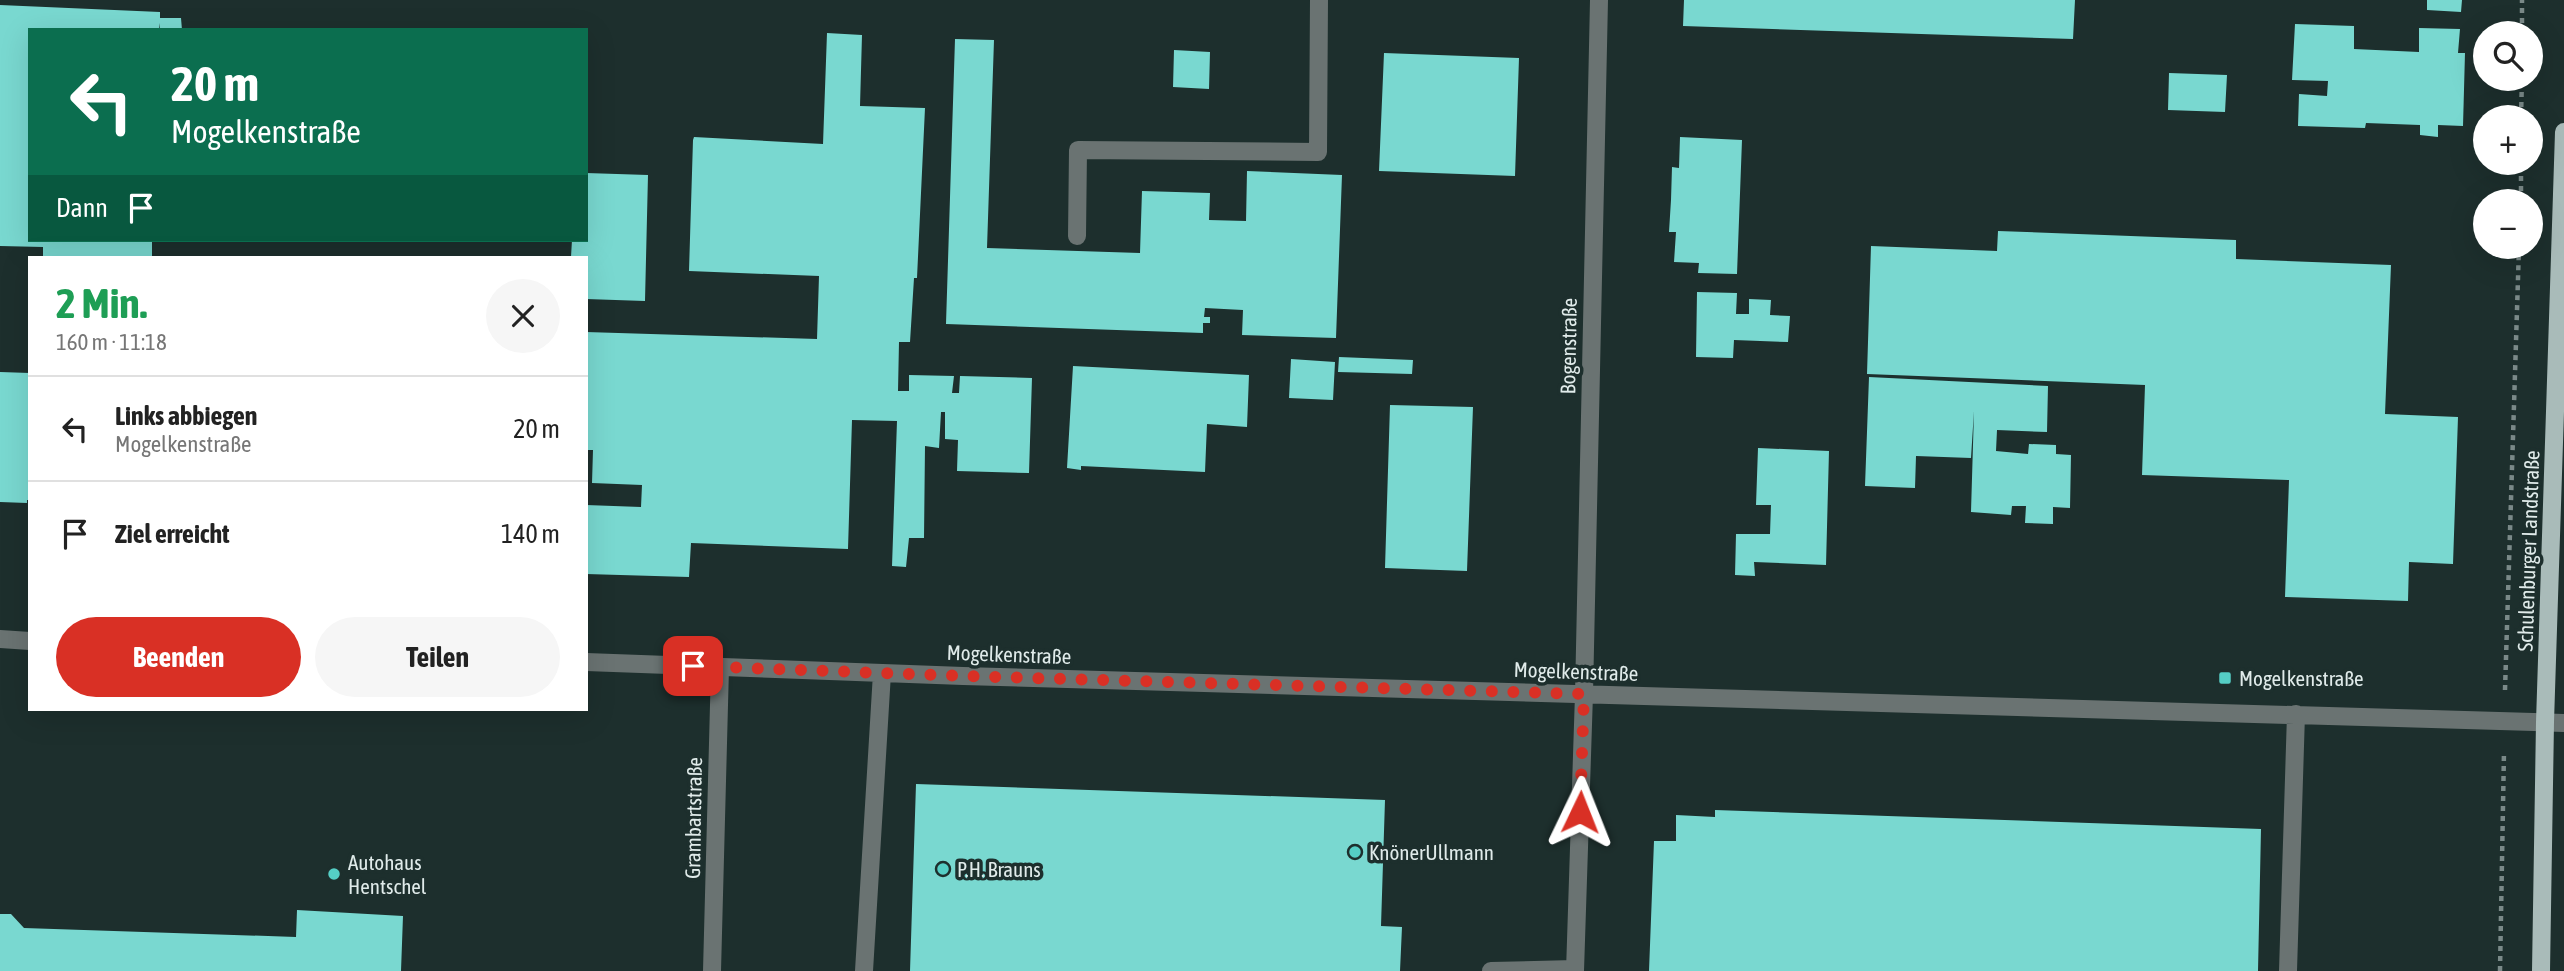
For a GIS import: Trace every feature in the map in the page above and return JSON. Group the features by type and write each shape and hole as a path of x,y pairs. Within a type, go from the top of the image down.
{"main road":[{"name":"Schulenburger Landstraße","path":"2541,971 2545,722 2564,132"}],"street":[{"path":"1077,236 1078,150 1318,152 1319,0"},
{"name":"Bogenstraße","path":"1575,970 1584,694 1599,0"},
{"path":"0,639 28,640"},
{"name":"Mogelkenstraße","path":"588,662 2564,723"},
{"name":"Grambartstraße","path":"712,971 720,667"},
{"path":"864,971 882,673"},
{"path":"2288,971 2296,714"},
{"path":"1491,971 1575,970"}],"path":[{"path":"2522,0 2522,21"},
{"path":"2500,971 2504,720 2519,259"}],"building":[{"path":"1684,0 2075,0 2073,39 1683,26"},
{"path":"2427,0 2462,0 2461,12 2427,10"},
{"path":"0,5 160,12 160,18 181,18 182,28 160,28 160,23 159,28 28,28 28,242 152,242 152,256 43,256 43,247 0,246"},
{"path":"2295,24 2354,26 2354,49 2419,52 2419,28 2460,29 2458,53 2465,53 2463,126 2438,125 2438,137 2420,135 2420,125 2366,123 2365,128 2298,126 2299,94 2327,96 2328,81 2292,80"},
{"path":"827,33 862,35 860,106 925,108 917,278 914,278 910,342 899,342 898,391 909,391 909,375 954,376 952,393 959,393 960,376 1032,378 1029,473 957,471 958,440 945,439 945,412 941,412 939,448 925,446 924,538 909,538 906,567 892,566 897,421 852,420 848,549 691,543 689,577 588,574 588,505 641,507 642,485 592,483 593,450 588,450 588,332 817,339 819,276 689,271 694,137 823,144"},
{"path":"955,39 994,40 987,248 1140,253 1142,191 1210,193 1209,220 1246,221 1247,171 1342,175 1336,338 1242,335 1243,310 1205,308 1204,317 1210,317 1210,323 1203,323 1203,333 946,324"},
{"path":"1174,50 1210,52 1209,89 1173,87"},
{"path":"1384,53 1519,58 1515,176 1379,171"},
{"path":"2169,73 2227,75 2225,112 2168,110"},
{"path":"1680,137 1742,140 1737,274 1698,273 1699,263 1674,262 1676,232 1669,232 1672,167 1679,168"},
{"path":"588,173 648,175 645,301 588,299 588,256 571,256 572,242 588,242"},
{"path":"1998,231 2236,240 2236,259 2391,265 2385,414 2458,417 2453,564 2409,562 2408,601 2285,597 2289,480 2142,475 2145,385 1867,374 1871,246 1997,251"},
{"path":"1697,292 1737,293 1736,314 1749,314 1749,299 1771,300 1770,315 1790,316 1788,342 1734,340 1733,358 1696,357"},
{"path":"1339,357 1413,360 1412,374 1338,372"},
{"path":"1291,359 1335,362 1333,400 1289,398"},
{"path":"1073,366 1249,375 1247,427 1207,424 1205,472 1081,466 1081,470 1067,468"},
{"path":"0,372 28,373 28,500 27,503 0,502"},
{"path":"1869,377 2048,386 2047,432 1997,430 1996,451 2028,454 2029,444 2056,445 2056,454 2071,455 2070,508 2053,507 2053,524 2025,523 2026,506 2012,506 2011,515 1971,512 1974,411 1971,458 1916,456 1915,488 1865,486"},
{"path":"1390,405 1473,407 1467,571 1385,568"},
{"path":"1758,448 1829,451 1826,565 1754,562 1755,576 1735,575 1736,534 1770,534 1771,505 1756,505"},
{"path":"916,784 1385,800 1381,926 1402,927 1400,971 910,971"},
{"path":"1715,810 2261,829 2258,971 1649,971 1654,841 1676,841 1676,815 1715,817"},
{"path":"297,910 403,916 401,971 0,971 0,914 11,914 24,928 296,937"}],"place":[{"name":"Mogelkenstraße","path":"2225,678"},
{"name":"KnönerUllmann","path":"1355,852"},
{"name":"P.H. Brauns","path":"943,869"},
{"name":"Autohaus Hentschel","path":"334,874"}],"route":[{"path":"693,666 1584,694 1580,812"}]}
